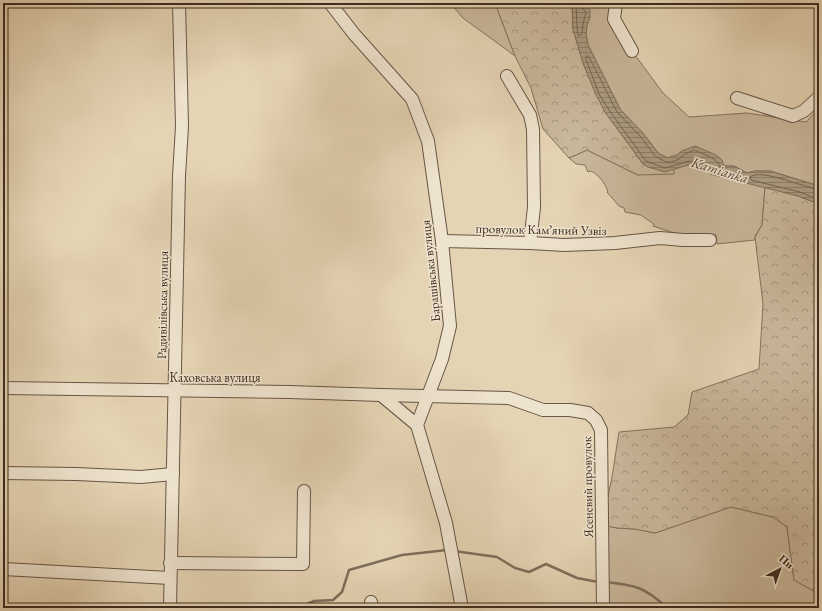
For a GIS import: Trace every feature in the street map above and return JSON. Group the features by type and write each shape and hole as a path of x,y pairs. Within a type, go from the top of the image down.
{"street":[{"name":"Радивілівська вулиця","path":"170,608 179,176 182,126 179,3"},
{"name":"Барашівська вулиця","path":"330,3 354,34 412,99 428,141 442,241 450,326 442,359 417,425"},
{"path":"616,3 614,19 632,51"},
{"path":"507,76 530,115 533,129 534,207 530,243"},
{"path":"736,98 793,116 804,111 819,96"},
{"name":"провулок Камʼяний Узвіз","path":"442,241 564,245 615,244 660,238 710,240"},
{"name":"Каховська вулиця","path":"3,388 289,392 428,396"},
{"path":"381,395 417,425 446,523 462,608"},
{"name":"Ясеневий провулок","path":"428,396 509,398 544,410 570,410 588,413 596,420 601,430 603,608"},
{"path":"3,473 141,477 172,474"},
{"path":"170,563 303,564 304,491"},
{"path":"3,569 170,578"}],"green space":[{"path":"450,3 495,3 515,56 463,18"},
{"path":"495,3 572,3 573,29 583,63 605,112 643,164 654,168 674,168 674,174 638,175 587,150 569,158 543,129 531,88 515,56"},
{"path":"584,3 616,3 614,19 632,51 663,93 689,117 747,113 806,122 819,108 819,186 770,171 755,171 747,173 734,166 724,166 714,156 706,152 682,151 677,155 668,158 658,153 620,109 588,45 586,34 590,17"},
{"path":"587,150 638,175 688,165 701,167 711,174 765,187 762,225 755,236 755,240 717,244 716,235 680,235 653,226 654,224 641,215 625,212 624,208 619,206 607,192 606,187 599,177 591,171 588,172 585,165 576,164 569,158"},
{"path":"765,187 798,196 819,204 819,594 794,580 787,527 773,517 731,507 655,533 602,525 612,477 619,432 674,427 688,415 692,392 759,369 763,304 755,237 762,225"},
{"path":"731,507 773,517 787,527 794,580 819,594 819,608 603,608 602,525 655,533"}],"water":[{"name":"Kamianka","path":"572,3 584,3 590,10 586,34 588,45 620,109 643,133 658,153 667,158 695,146 716,155 722,160 724,166 734,166 747,173 755,171 770,171 819,186 819,204 798,196 710,174 701,167 688,165 665,172 643,164 605,112 596,95 583,63 573,29"}],"waterway":[{"path":"298,608 314,601 333,600 342,592 349,570 402,555 447,550"},
{"path":"454,551 497,557 515,568 529,572 546,564 577,578 598,582"},
{"path":"605,582 624,584 639,588 646,591 667,608"}]}
